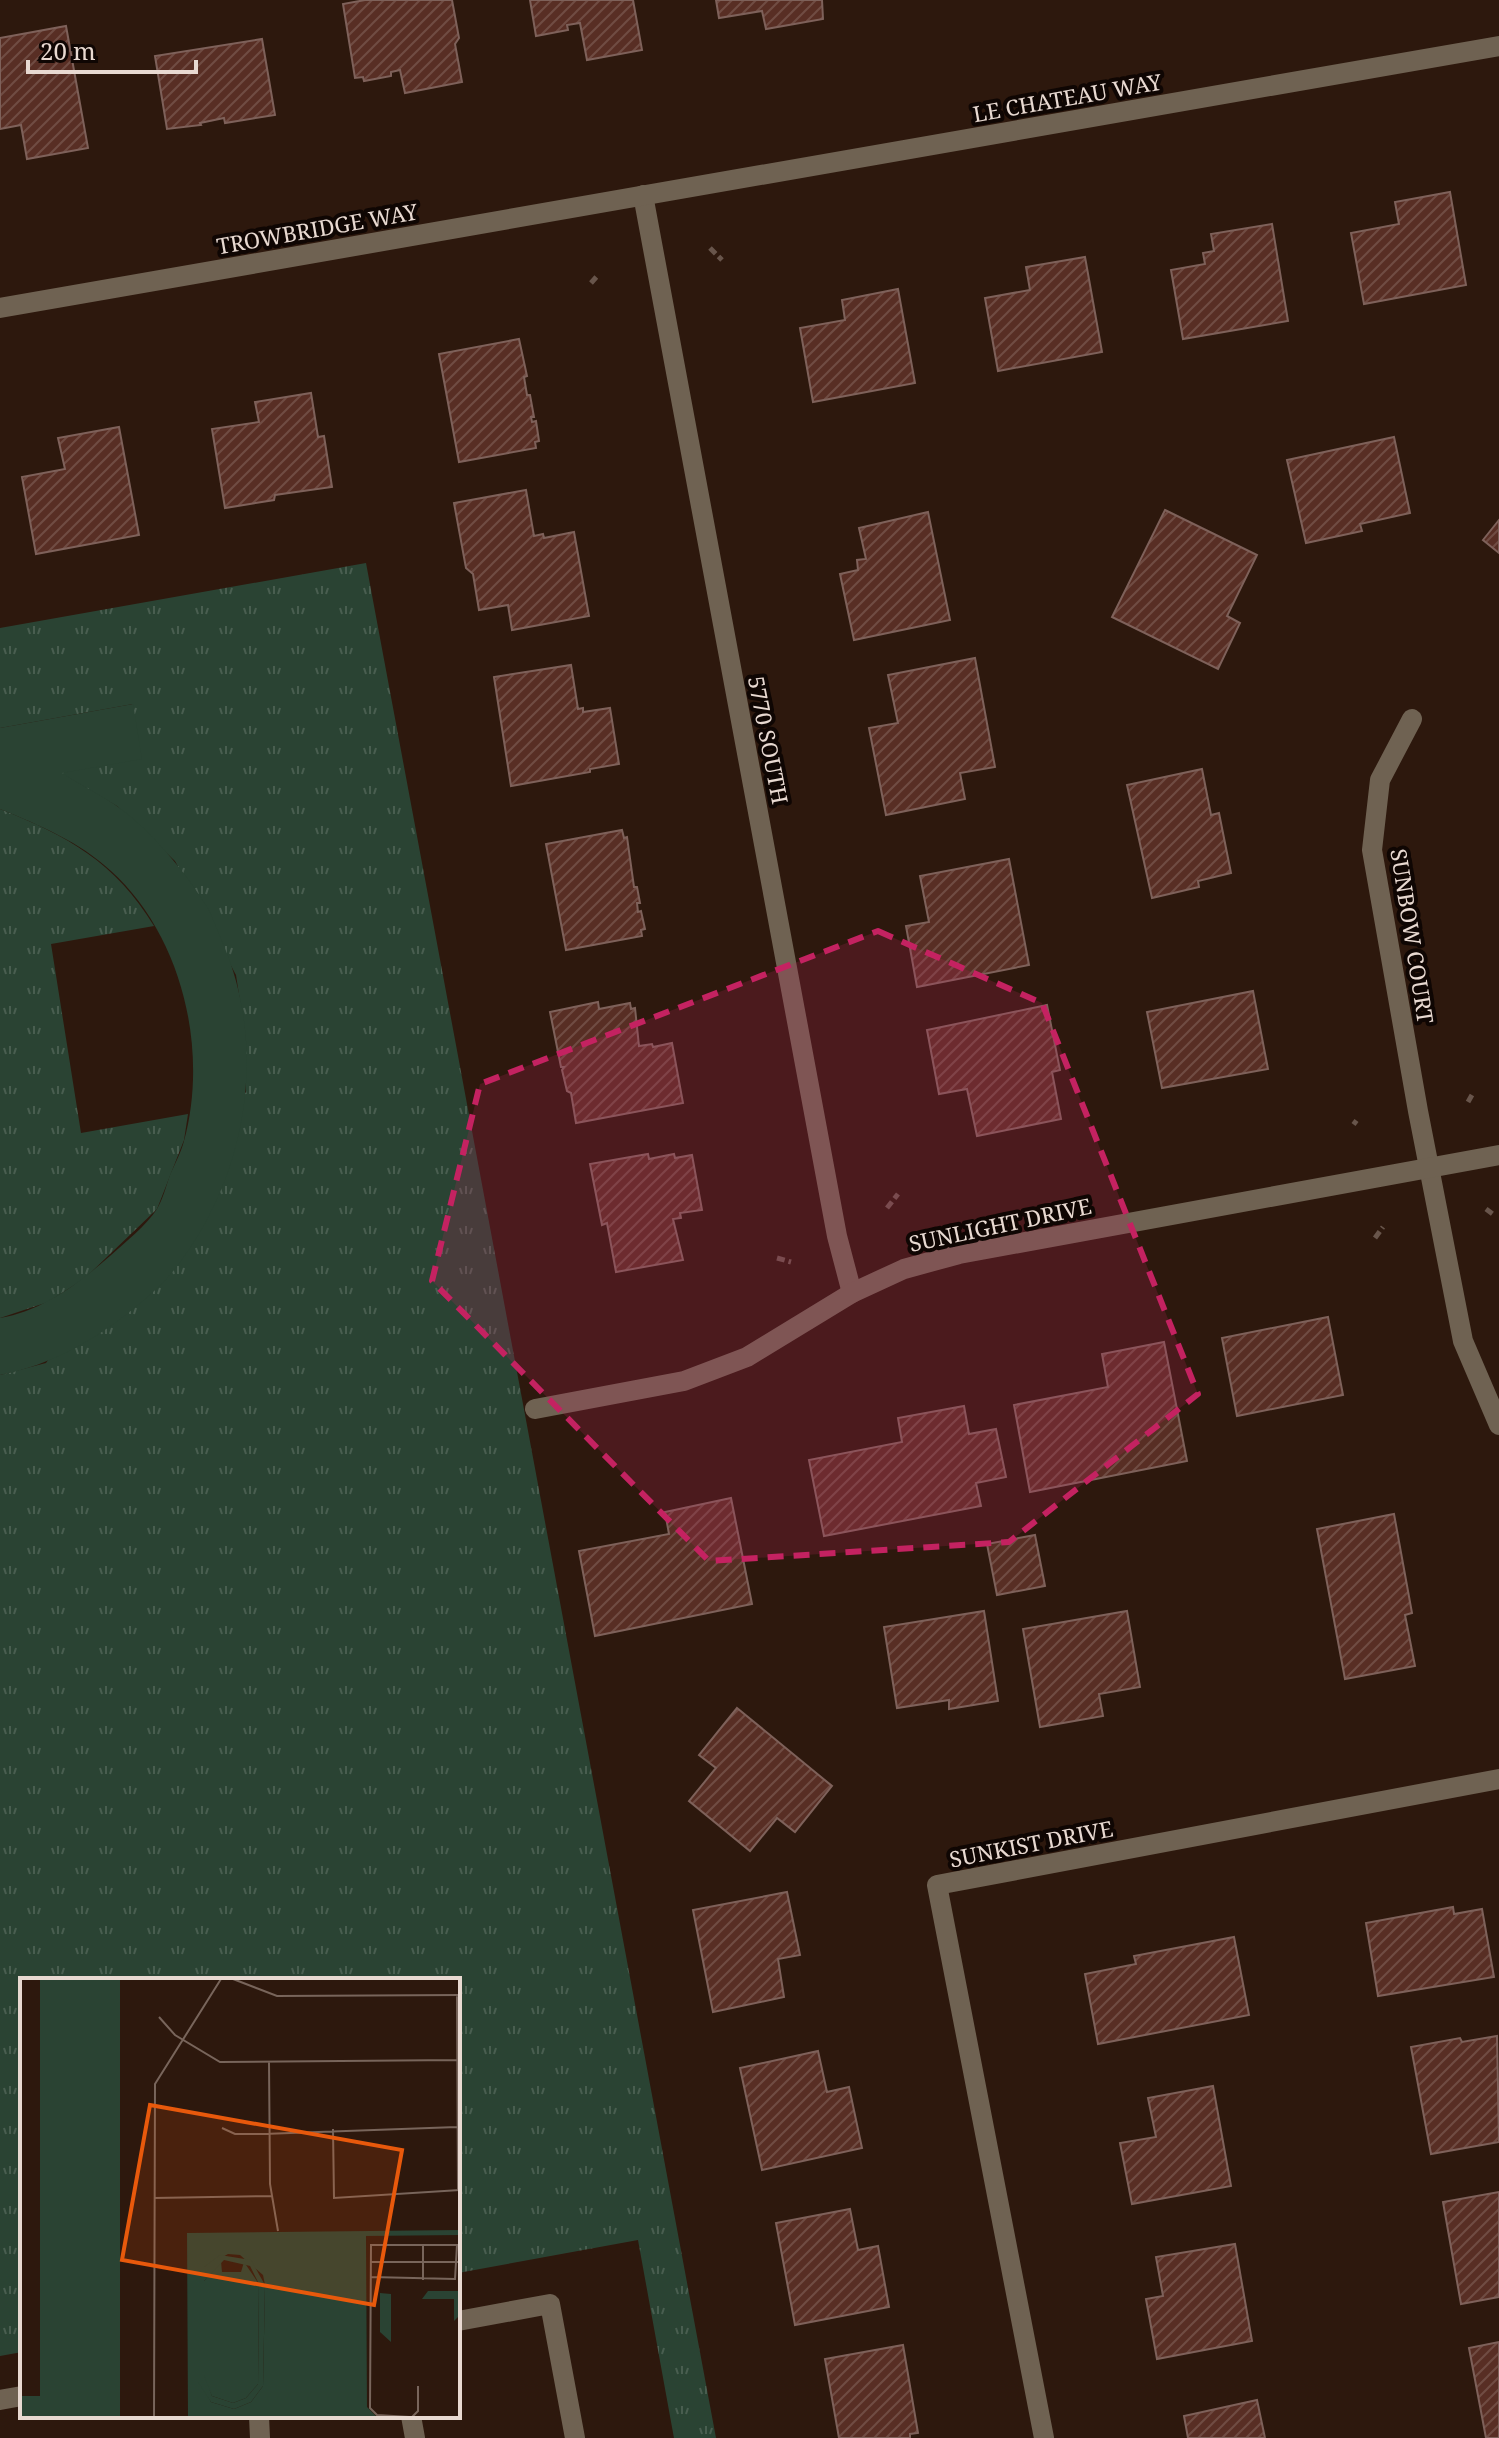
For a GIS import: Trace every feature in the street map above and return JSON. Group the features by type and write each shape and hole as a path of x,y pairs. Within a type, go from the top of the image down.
{"street":[{"name":"LE CHATEAU WAY","path":"643,195 1499,46"},
{"name":"TROWBRIDGE WAY","path":"0,308 643,195"},
{"name":"5770 SOUTH","path":"643,195 837,1236 852,1293"},
{"name":"SUNBOW COURT","path":"1412,719 1380,780 1372,850 1463,1341 1499,1425"},
{"name":"SUNLIGHT DRIVE","path":"535,1409 684,1381 747,1357 852,1293 904,1269 959,1254 1499,1155"},
{"name":"SUNKIST DRIVE","path":"1044,2438 937,1885 1499,1779"},
{"path":"460,2321 550,2304 575,2438"},
{"path":"0,2400 20,2396"},
{"path":"259,2418 260,2438"},
{"path":"411,2418 415,2438"}],"path":[{"path":"710,248 722,260"},
{"path":"591,283 599,274"},
{"path":"1468,1102 1472,1095"},
{"path":"887,1208 898,1194"},
{"path":"1486,1209 1494,1215"},
{"path":"1375,1238 1383,1227"},
{"path":"777,1258 791,1262"}],"highlighted area":[{"path":"878,931 1042,1003 1198,1394 1009,1542 709,1561 432,1281 480,1084"}],"green space":[{"path":"366,563 716,2438 674,2438 638,2240 460,2273 460,1978 20,1978 20,2352 0,2356 0,1375 46,1363 246,1092 245,1033 236,975 175,861 117,806 60,773 133,704 0,728 0,628"},
{"path":"133,704 142,759 62,773 114,804 140,825 177,865 209,912 237,985 245,1026 247,1067 243,1109 235,1149 222,1189 204,1226 167,1278 133,1310 88,1341 46,1362 0,1375 0,1318 30,1309 59,1295 141,1228 159,1205 180,1154 191,1106 191,1032 184,996 156,927 136,897 86,851 0,809 0,728"},
{"path":"0,809 47,830 88,854 123,885 154,926 51,944 81,1133 188,1114 184,1140 157,1209 85,1278 48,1302 0,1318"}],"building":[{"path":"365,0 452,0 462,82 405,93 400,70 391,72 391,76 364,81 363,77 355,78 343,4"},
{"path":"530,0 633,0 642,50 587,60 580,23 567,25 568,30 536,36"},
{"path":"716,0 822,0 823,19 766,29 762,11 719,18"},
{"path":"66,26 88,148 27,159 21,125 0,129 0,38"},
{"path":"262,39 275,115 225,123 224,118 201,125 167,129 155,56"},
{"path":"1450,192 1466,285 1364,304 1351,233 1399,224 1395,202"},
{"path":"1272,224 1288,321 1183,339 1171,270 1205,264 1203,253 1214,251 1211,234"},
{"path":"1085,257 1102,352 998,371 985,298 1030,290 1026,267"},
{"path":"898,289 915,383 813,402 800,328 845,320 842,300"},
{"path":"519,339 527,376 524,377 527,395 530,395 534,417 531,417 532,422 536,421 539,441 535,442 536,448 459,462 439,354"},
{"path":"311,393 318,437 324,436 332,487 275,495 274,500 225,508 212,429 259,422 255,402"},
{"path":"119,427 139,535 36,554 22,477 65,469 58,438"},
{"path":"1394,437 1410,513 1360,524 1362,531 1306,543 1287,460"},
{"path":"526,490 534,536 543,534 544,538 574,532 589,616 512,630 508,605 479,610 473,574 466,568 454,503"},
{"path":"1165,510 1257,555 1227,616 1240,623 1218,669 1112,617"},
{"path":"928,512 950,620 854,640 840,574 858,570 857,560 866,559 859,528"},
{"path":"1499,520 1499,553 1483,540"},
{"path":"975,658 995,767 960,773 965,799 886,815 869,728 898,723 888,675"},
{"path":"571,665 578,709 583,708 583,712 610,708 619,764 511,786 494,677"},
{"path":"1202,769 1211,815 1219,813 1231,873 1198,881 1199,887 1152,898 1127,785"},
{"path":"622,830 624,838 627,837 634,887 637,887 640,903 637,903 638,912 641,911 645,929 641,930 642,936 566,950 546,844"},
{"path":"1009,859 1029,965 917,987 906,926 929,922 920,876"},
{"path":"1253,991 1268,1069 1162,1088 1147,1012"},
{"path":"598,1002 599,1009 630,1003 631,1009 635,1008 639,1046 672,1043 683,1103 576,1123 550,1012"},
{"path":"1047,1005 1060,1070 1052,1072 1061,1119 977,1136 967,1089 939,1094 927,1030"},
{"path":"648,1154 649,1159 674,1154 675,1158 692,1155 702,1210 680,1213 681,1218 673,1219 683,1260 616,1272 607,1223 602,1225 590,1164"},
{"path":"1328,1317 1343,1395 1237,1416 1222,1338"},
{"path":"1164,1342 1187,1461 1030,1492 1014,1405 1108,1387 1102,1354"},
{"path":"964,1406 969,1434 996,1429 1006,1477 976,1483 981,1506 824,1536 809,1460 902,1442 898,1418"},
{"path":"731,1498 752,1604 595,1636 579,1551 669,1534 665,1512"},
{"path":"1394,1514 1412,1613 1405,1615 1415,1666 1345,1679 1317,1529"},
{"path":"1035,1535 1045,1586 997,1595 987,1544"},
{"path":"984,1611 998,1701 949,1709 949,1700 897,1708 884,1627"},
{"path":"1127,1611 1140,1687 1099,1694 1103,1716 1040,1727 1023,1629"},
{"path":"737,1708 832,1786 795,1832 777,1818 750,1851 689,1801 716,1768 699,1755"},
{"path":"787,1892 800,1955 778,1959 784,1997 713,2012 693,1910"},
{"path":"1453,1907 1454,1914 1482,1909 1494,1977 1378,1996 1366,1923"},
{"path":"1234,1937 1249,2015 1098,2044 1085,1974 1136,1964 1134,1956"},
{"path":"1497,2036 1499,2142 1431,2154 1411,2047 1460,2038 1462,2042"},
{"path":"818,2051 827,2092 849,2087 862,2148 762,2170 740,2068"},
{"path":"1213,2086 1231,2186 1132,2204 1120,2143 1156,2137 1148,2098"},
{"path":"1499,2192 1499,2297 1461,2304 1443,2202"},
{"path":"850,2209 858,2250 878,2246 889,2307 795,2325 776,2223"},
{"path":"1235,2244 1252,2341 1157,2359 1146,2299 1163,2296 1156,2257"},
{"path":"1499,2342 1499,2438 1486,2438 1469,2348"},
{"path":"903,2345 918,2433 910,2434 910,2438 839,2438 825,2359"},
{"path":"1257,2400 1265,2438 1188,2438 1184,2416"}]}
